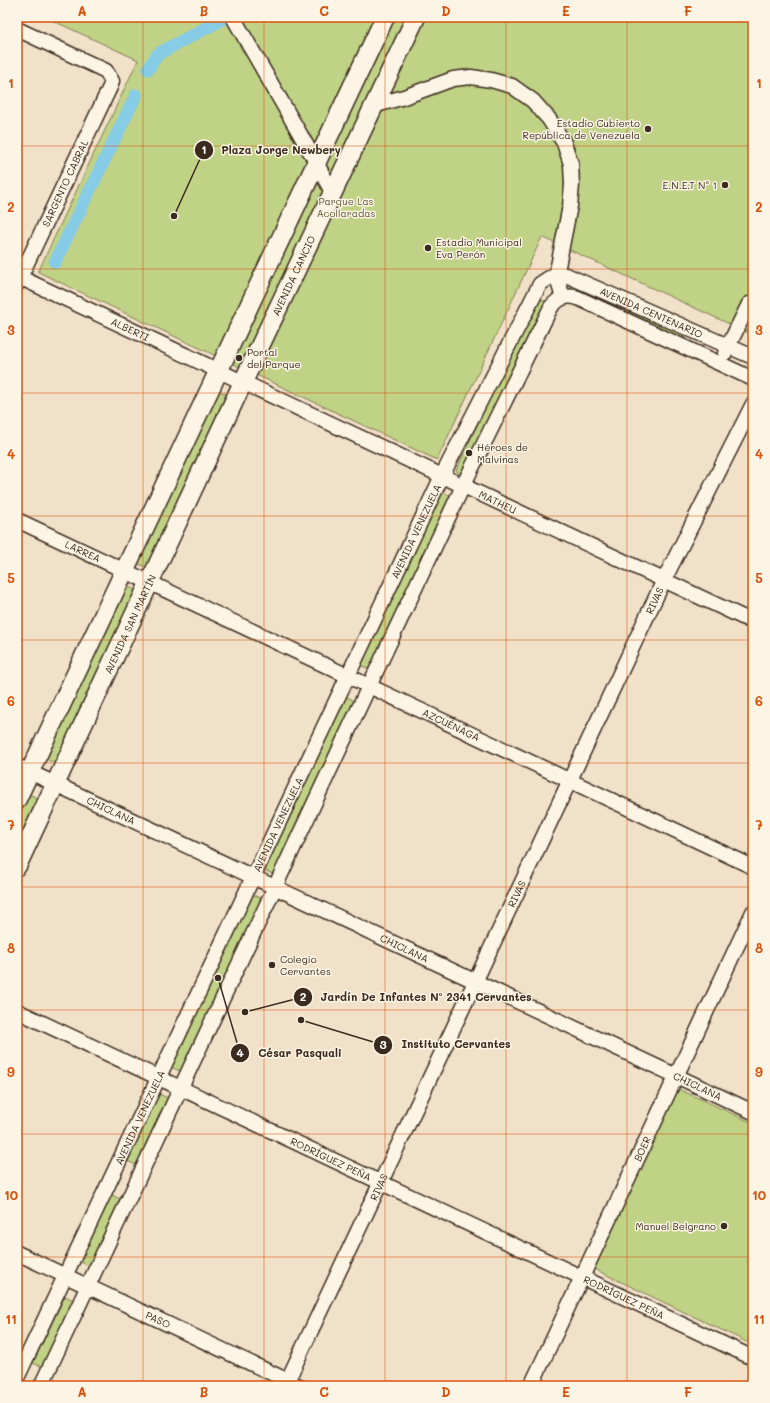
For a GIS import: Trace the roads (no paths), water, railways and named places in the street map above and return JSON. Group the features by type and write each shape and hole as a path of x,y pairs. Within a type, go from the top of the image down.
{"main road":[{"path":"17,799 23,769 124,571 385,17"},
{"name":"AVENIDA CANCIO","path":"243,382 416,17"},
{"name":"AVENIDA SAN MARTÍN","path":"17,866 243,382"}],"street":[{"path":"234,20 333,194"},
{"name":"SARGENTO CABRAL","path":"17,29 106,71 112,81 18,279"},
{"path":"41,1386 463,486 550,307 563,297 552,277 570,206 572,185 571,164 564,143 549,119 533,101 512,86 491,80 471,77 446,81 404,97 373,106"},
{"name":"AVENIDA CENTENARIO","path":"552,277 566,275 753,357"},
{"name":"AVENIDA VENEZUELA","path":"17,1378 442,476 536,291 540,284 552,277"},
{"name":"ALBERTI","path":"18,279 243,382"},
{"name":"AVENIDA CENTENARIO","path":"563,297 571,296 578,298 753,379"},
{"path":"720,363 750,304"},
{"name":"MATHEU","path":"243,382 753,622"},
{"name":"RIVAS","path":"291,1384 381,1183 664,580 753,404"},
{"name":"LARREA","path":"17,520 150,583"},
{"name":"AZCUÉNAGA","path":"150,583 753,867"},
{"name":"CHICLANA","path":"23,769 753,1112"},
{"name":"BOER","path":"531,1386 753,912"},
{"name":"RODRÍGUEZ PEÑA","path":"17,1011 753,1358"},
{"name":"PASO","path":"17,1253 291,1384"}],"waterway":[{"path":"148,69 158,54 226,17"},
{"path":"55,262 136,95"}],"place":[{"name":"Estadio Cubierto República de Venezuela","path":"648,129"},
{"name":"E.N.E.T N° 1","path":"725,185"},
{"name":"Plaza Jorge Newbery","path":"174,216"},
{"name":"Estadio Municipal Eva Perón","path":"428,248"},
{"name":"Portal del Parque","path":"239,358"},
{"name":"Héroes de Malvinas","path":"469,453"},
{"name":"Colegio Cervantes","path":"272,965"},
{"name":"César Pasquali","path":"218,978"},
{"name":"Jardín De Infantes Nº 2341 Cervantes","path":"245,1012"},
{"name":"Instituto Cervantes","path":"301,1020"},
{"name":"Manuel Belgrano","path":"724,1226"}],"park label":[{"name":"Parque Las Acollaradas","path":"346,206"}]}
